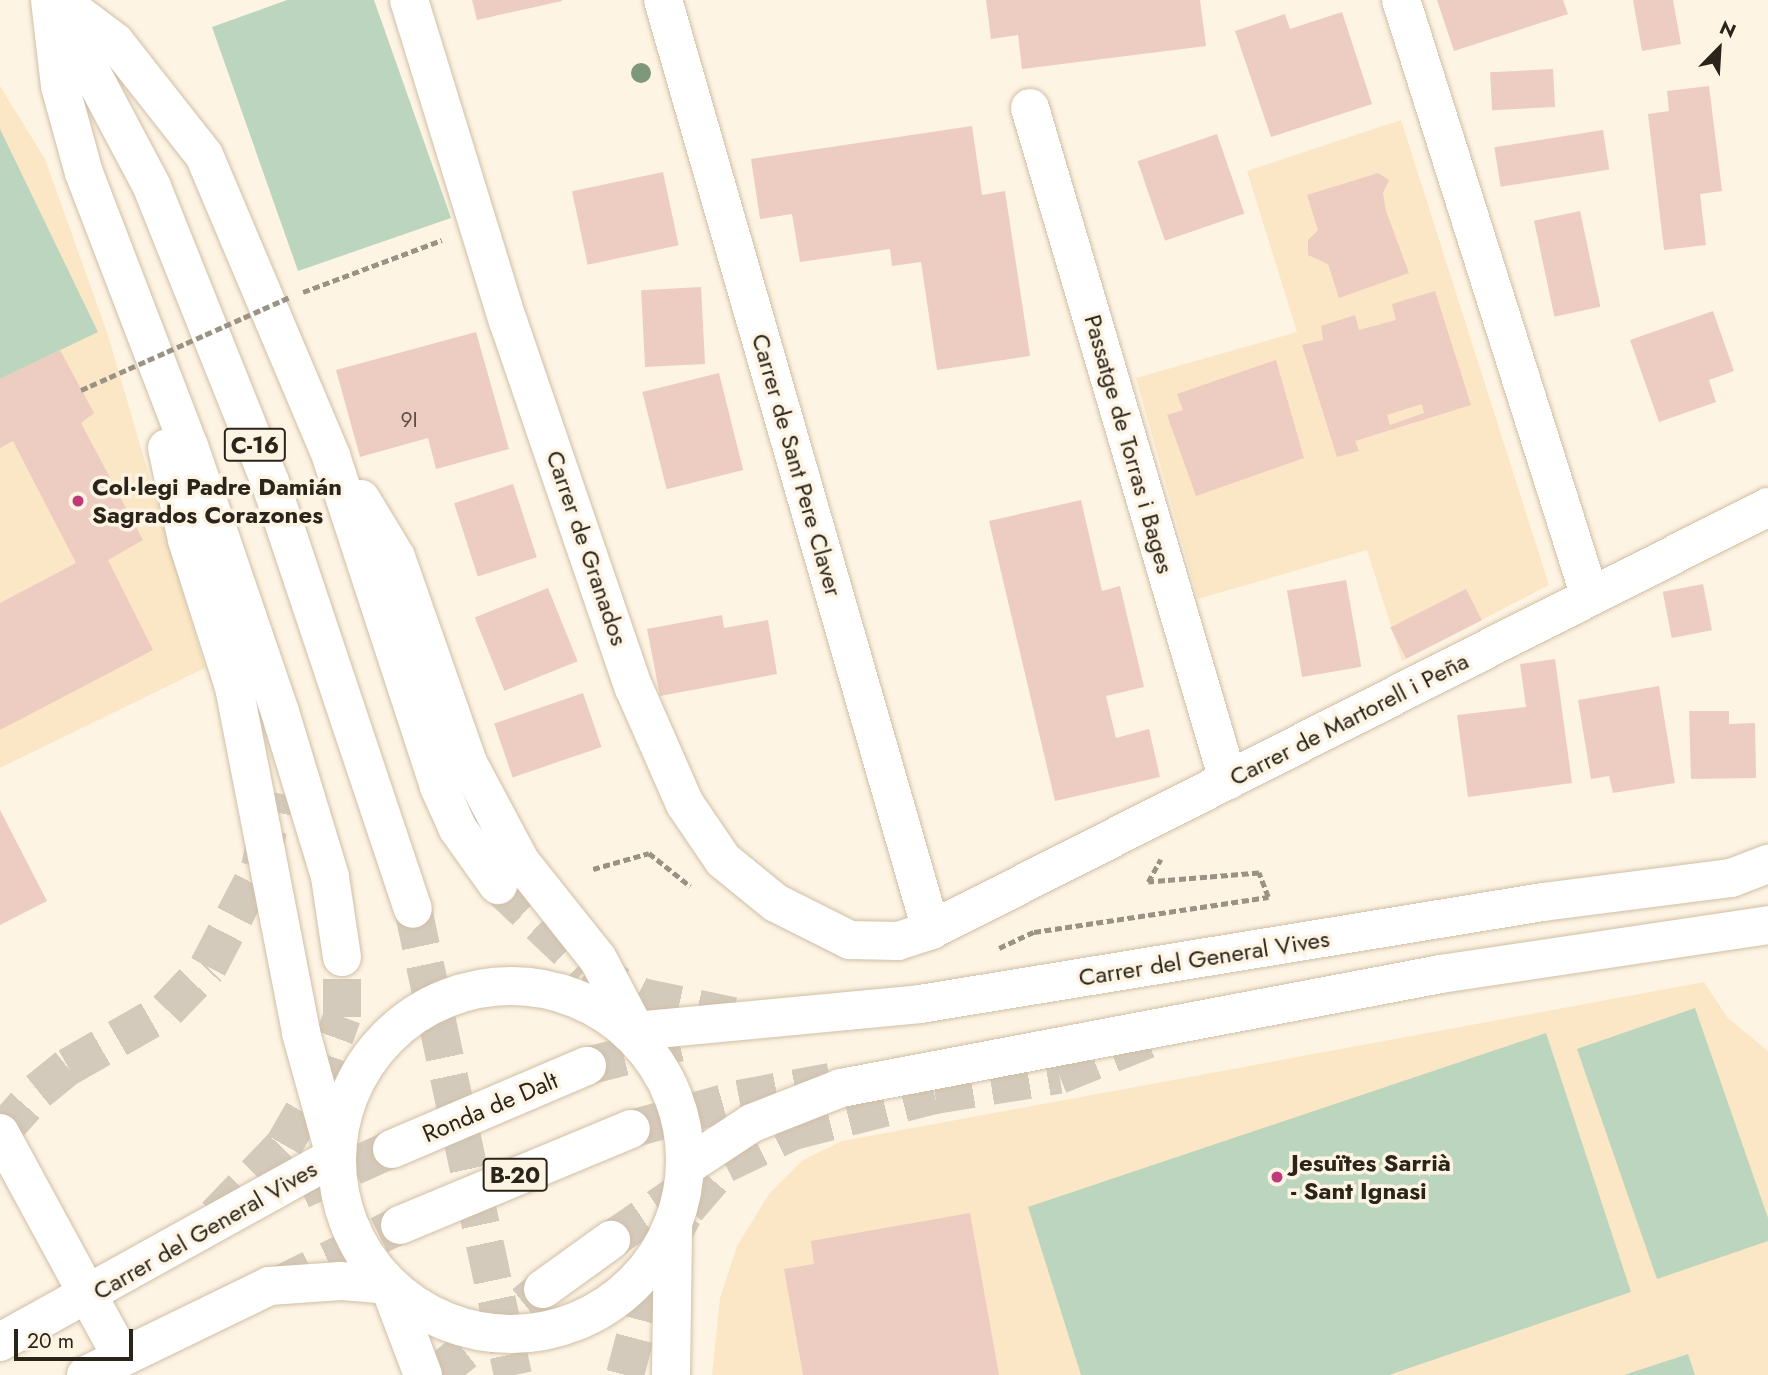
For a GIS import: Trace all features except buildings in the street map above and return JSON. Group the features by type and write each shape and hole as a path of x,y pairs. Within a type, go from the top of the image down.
{"main road":[{"path":"51,0 60,86 84,173 128,286 280,712 330,877 342,957"},
{"name":"C-16","path":"51,0 152,187 270,482 413,909"},
{"path":"58,0 115,42 204,155 331,456 439,787 458,829 498,885"},
{"name":"Carrer de Granados","path":"409,0 508,321 634,688 685,804 723,860 776,902 850,940 898,941 931,930"},
{"name":"Carrer de Sant Pere Claver","path":"663,0 931,930"},
{"path":"1401,0 1590,597"},
{"name":"Passatge de Torras i Bages","path":"1030,108 1228,780"},
{"path":"128,286 187,540 234,687 301,1033 335,1156 348,1226 368,1264 407,1302 459,1328 510,1336 562,1328 632,1288 673,1226"},
{"path":"331,456 397,557 481,788 520,861 598,959 636,1031 671,1088 685,1167 673,1226 671,1375"},
{"name":"Carrer de Martorell i Peña","path":"931,930 1768,507"},
{"path":"276,793 280,712"},
{"name":"Carrer del General Vives","path":"636,1031 920,1004 1543,902 1731,878 1768,864"},
{"path":"685,1167 752,1123 841,1088 1441,974 1768,925"},
{"path":"335,1156 345,1110 363,1067 406,1020 440,1001 477,990 516,987 555,992 589,1004 636,1031"},
{"name":"Ronda de Dalt","path":"393,1149 587,1066"},
{"name":"B-20","path":"400,1225 631,1129"},
{"path":"0,1133 126,1365"},
{"name":"Carrer del General Vives","path":"0,1342 89,1297 335,1156"},
{"path":"543,1289 611,1240"},
{"path":"86,1375 126,1365 269,1286 341,1280 389,1285"},
{"path":"389,1285 423,1375"}],"path":[{"path":"81,390 288,298 449,238"},
{"path":"993,951 1034,932 1268,897 1259,873 1148,882 1167,848"},
{"path":"593,869 649,853 692,888"}],"shaded area":[{"name":"Col·legi Padre Damián Sagrados Corazones","path":"0,86 45,159 108,335 205,668 0,768"},
{"path":"1401,120 1549,585 1402,661 1367,550 1198,599 1136,378 1297,332 1247,171"},
{"name":"Jesuïtes Sarrià - Sant Ignasi","path":"1704,982 1727,1017 1768,1051 1768,1375 712,1375 720,1298 737,1246 769,1194 803,1160 842,1141"}],"green space":[{"path":"287,0 374,0 451,218 298,271 212,27"},
{"path":"0,129 98,332 0,379"},
{"path":"1695,1008 1768,1218 1768,1241 1657,1279 1577,1049"},
{"path":"1546,1033 1631,1292 1389,1375 1081,1375 1028,1207"},
{"path":"1688,1354 1695,1375 1624,1375"}],"tunnel":[{"path":"0,1134 38,1091 68,1067 167,1010 208,967 260,867 276,793"},
{"path":"498,885 587,969 642,997 733,1016"},
{"path":"413,909 513,1375"},
{"path":"216,1216 284,1145 315,1091 342,1017 342,957"},
{"path":"625,1375 648,1288 665,1248 687,1208 725,1164 793,1131 935,1095 1059,1075 1151,1038"},
{"path":"587,1066 693,1039"},
{"path":"631,1129 739,1099 830,1082"},
{"path":"301,1190 392,1149"},
{"path":"611,1240 701,1178"},
{"path":"277,1286 400,1225"},
{"path":"435,1375 543,1289"}],"place":[{"name":"Col·legi Padre Damián Sagrados Corazones","path":"78,501"},
{"name":"Jesuïtes Sarrià - Sant Ignasi","path":"1277,1177"}]}
